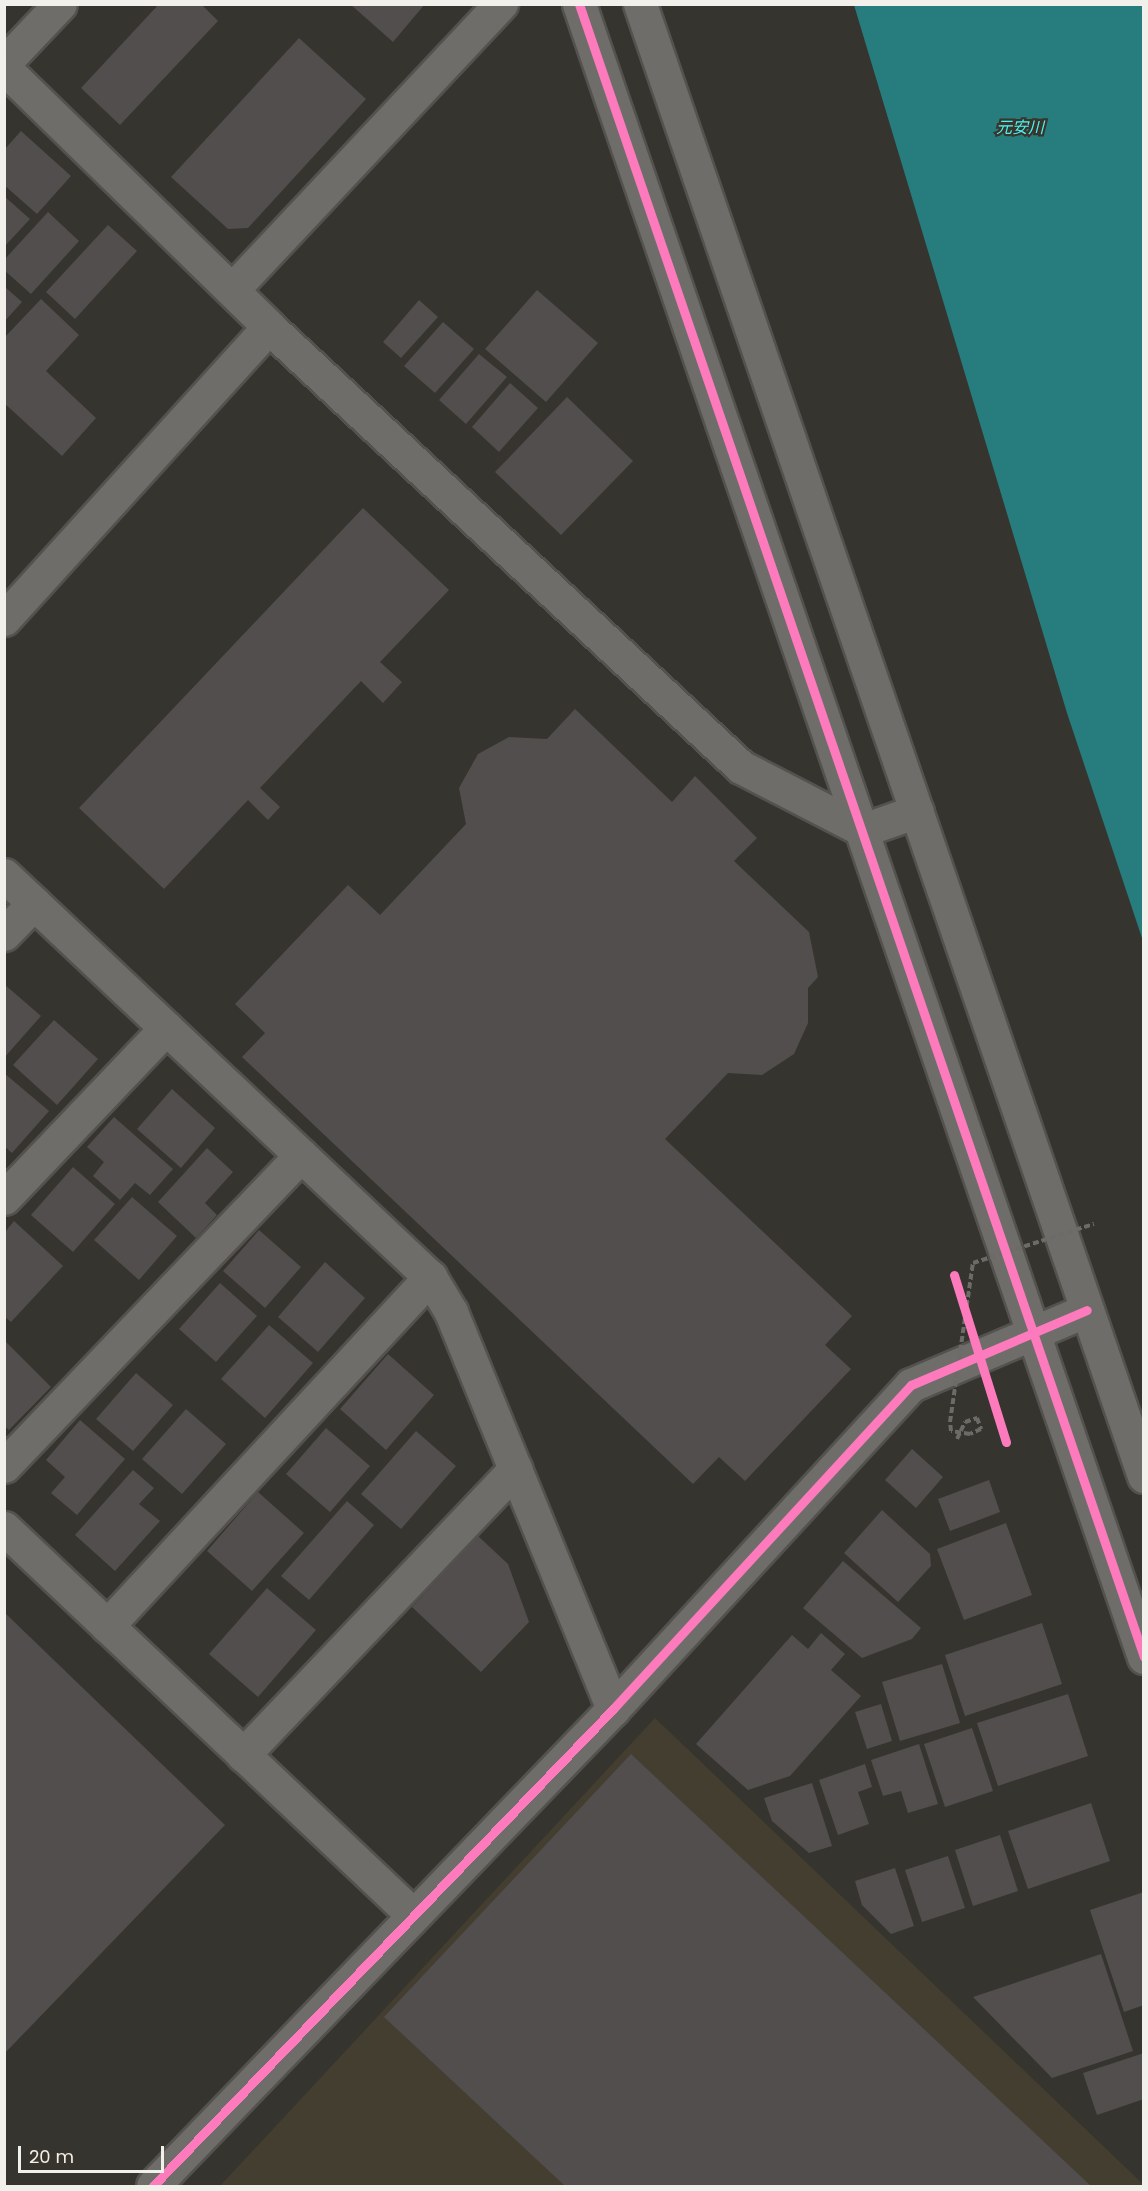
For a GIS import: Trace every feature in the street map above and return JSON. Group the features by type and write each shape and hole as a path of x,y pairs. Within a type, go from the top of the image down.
{"street":[{"path":"4,63 60,4"},
{"path":"232,290 501,4"},
{"path":"579,4 1143,1657"},
{"path":"640,4 1143,1476"},
{"path":"4,68 269,327 741,767 862,830 917,811"},
{"path":"4,619 269,327"},
{"path":"4,875 430,1277 451,1312 613,1709"},
{"path":"4,934 34,903"},
{"path":"4,1198 166,1028"},
{"path":"4,1466 301,1155"},
{"path":"107,1626 430,1277"},
{"path":"153,2187 412,1914 613,1709 911,1385 1032,1329 1087,1310"},
{"path":"243,1755 515,1469"},
{"path":"4,1528 412,1914"}],"path":[{"path":"957,1439 965,1422 977,1418 982,1422 981,1429 970,1434 951,1431 950,1422 973,1263 1094,1224"},
{"path":"958,1287 975,1342"},
{"path":"965,1422 970,1434"}],"shaded area":[{"path":"655,1718 1144,2185 220,2186"}],"water":[{"name":"元安川","path":"854,5 1143,5 1143,941 1067,713"}],"building":[{"path":"159,4 201,4 218,21 120,125 81,88"},
{"path":"350,4 425,4 393,42"},
{"path":"299,38 366,99 248,228 228,229 171,177"},
{"path":"21,131 71,176 37,214 4,185 4,150"},
{"path":"4,196 30,219 4,247"},
{"path":"48,212 79,241 31,294 4,270 4,260"},
{"path":"108,225 137,251 75,319 46,292"},
{"path":"4,286 22,302 4,322"},
{"path":"537,290 598,343 546,402 485,349"},
{"path":"41,299 79,335 46,371 96,418 62,456 4,403 4,338"},
{"path":"419,300 438,317 401,358 383,342"},
{"path":"443,322 474,349 435,393 404,366"},
{"path":"479,354 507,377 466,424 439,400"},
{"path":"510,383 538,408 499,452 472,427"},
{"path":"567,397 633,461 561,535 495,472"},
{"path":"363,508 449,590 380,662 402,682 383,703 361,681 260,788 280,807 268,820 248,800 164,889 79,808"},
{"path":"575,709 672,802 695,776 757,838 734,861 809,932 818,977 808,988 808,1023 794,1054 762,1075 728,1073 665,1139 852,1316 825,1345 851,1369 745,1481 719,1457 693,1484 242,1057 265,1033 235,1004 348,885 380,915 466,824 459,788 478,754 509,737 547,739"},
{"path":"4,984 41,1016 4,1058"},
{"path":"54,1020 98,1059 57,1105 13,1065"},
{"path":"4,1073 49,1111 12,1153 4,1146"},
{"path":"172,1089 215,1128 181,1168 137,1129"},
{"path":"114,1117 173,1169 150,1195 135,1183 120,1200 93,1176 104,1162 87,1147"},
{"path":"207,1148 233,1172 205,1203 217,1215 196,1238 158,1202"},
{"path":"73,1167 115,1204 73,1252 31,1215"},
{"path":"132,1197 177,1236 139,1280 94,1240"},
{"path":"14,1221 63,1266 11,1322 5,1317 5,1232"},
{"path":"259,1230 301,1267 265,1308 223,1271"},
{"path":"325,1262 365,1298 318,1352 278,1317"},
{"path":"220,1283 257,1316 216,1362 179,1329"},
{"path":"269,1325 313,1363 265,1418 221,1379"},
{"path":"4,1340 51,1387 9,1430 4,1426"},
{"path":"388,1354 434,1395 386,1450 340,1409"},
{"path":"136,1373 173,1405 133,1451 96,1419"},
{"path":"186,1409 226,1444 182,1494 142,1459"},
{"path":"80,1420 125,1459 77,1515 51,1493 65,1477 46,1460"},
{"path":"326,1428 370,1466 330,1512 286,1474"},
{"path":"416,1431 456,1466 401,1529 361,1494"},
{"path":"912,1449 943,1477 916,1508 885,1480"},
{"path":"133,1470 154,1488 139,1504 160,1521 115,1571 75,1535"},
{"path":"989,1480 1000,1512 950,1531 938,1499"},
{"path":"258,1492 304,1533 252,1591 207,1551"},
{"path":"347,1501 374,1525 309,1600 281,1576"},
{"path":"882,1510 930,1554 931,1566 898,1602 844,1553"},
{"path":"1006,1523 1032,1595 964,1620 937,1549"},
{"path":"478,1536 508,1564 529,1622 481,1672 412,1607"},
{"path":"843,1561 921,1628 912,1639 862,1658 803,1608"},
{"path":"267,1588 316,1630 258,1697 209,1654"},
{"path":"4,1612 225,1825 4,2054"},
{"path":"1042,1623 1062,1684 965,1716 945,1655"},
{"path":"821,1633 845,1654 831,1670 861,1696 790,1776 748,1790 696,1744 792,1635 808,1649"},
{"path":"942,1664 960,1723 900,1741 882,1682"},
{"path":"1068,1694 1088,1756 998,1786 977,1723"},
{"path":"881,1704 892,1741 867,1749 855,1712"},
{"path":"972,1728 993,1791 945,1807 924,1744"},
{"path":"919,1744 938,1804 908,1813 901,1791 883,1796 871,1760"},
{"path":"631,1754 1091,2186 565,2186 384,2017"},
{"path":"865,1764 872,1787 858,1792 869,1824 838,1835 819,1780"},
{"path":"812,1783 832,1846 809,1853 772,1821 764,1798"},
{"path":"1091,1803 1110,1861 1028,1889 1008,1831"},
{"path":"1000,1835 1018,1891 973,1906 955,1850"},
{"path":"948,1856 965,1908 922,1922 905,1870"},
{"path":"895,1868 914,1926 891,1934 862,1905 855,1881"},
{"path":"1144,1892 1144,2005 1124,2012 1090,1910"},
{"path":"1101,1954 1133,2051 1052,2078 973,1997"},
{"path":"1144,2053 1144,2099 1097,2115 1083,2073"}],"cycle path":[{"path":"579,4 1144,1657"},
{"path":"954,1275 1006,1442"},
{"path":"153,2186 613,1709 911,1385 1087,1310"}]}
